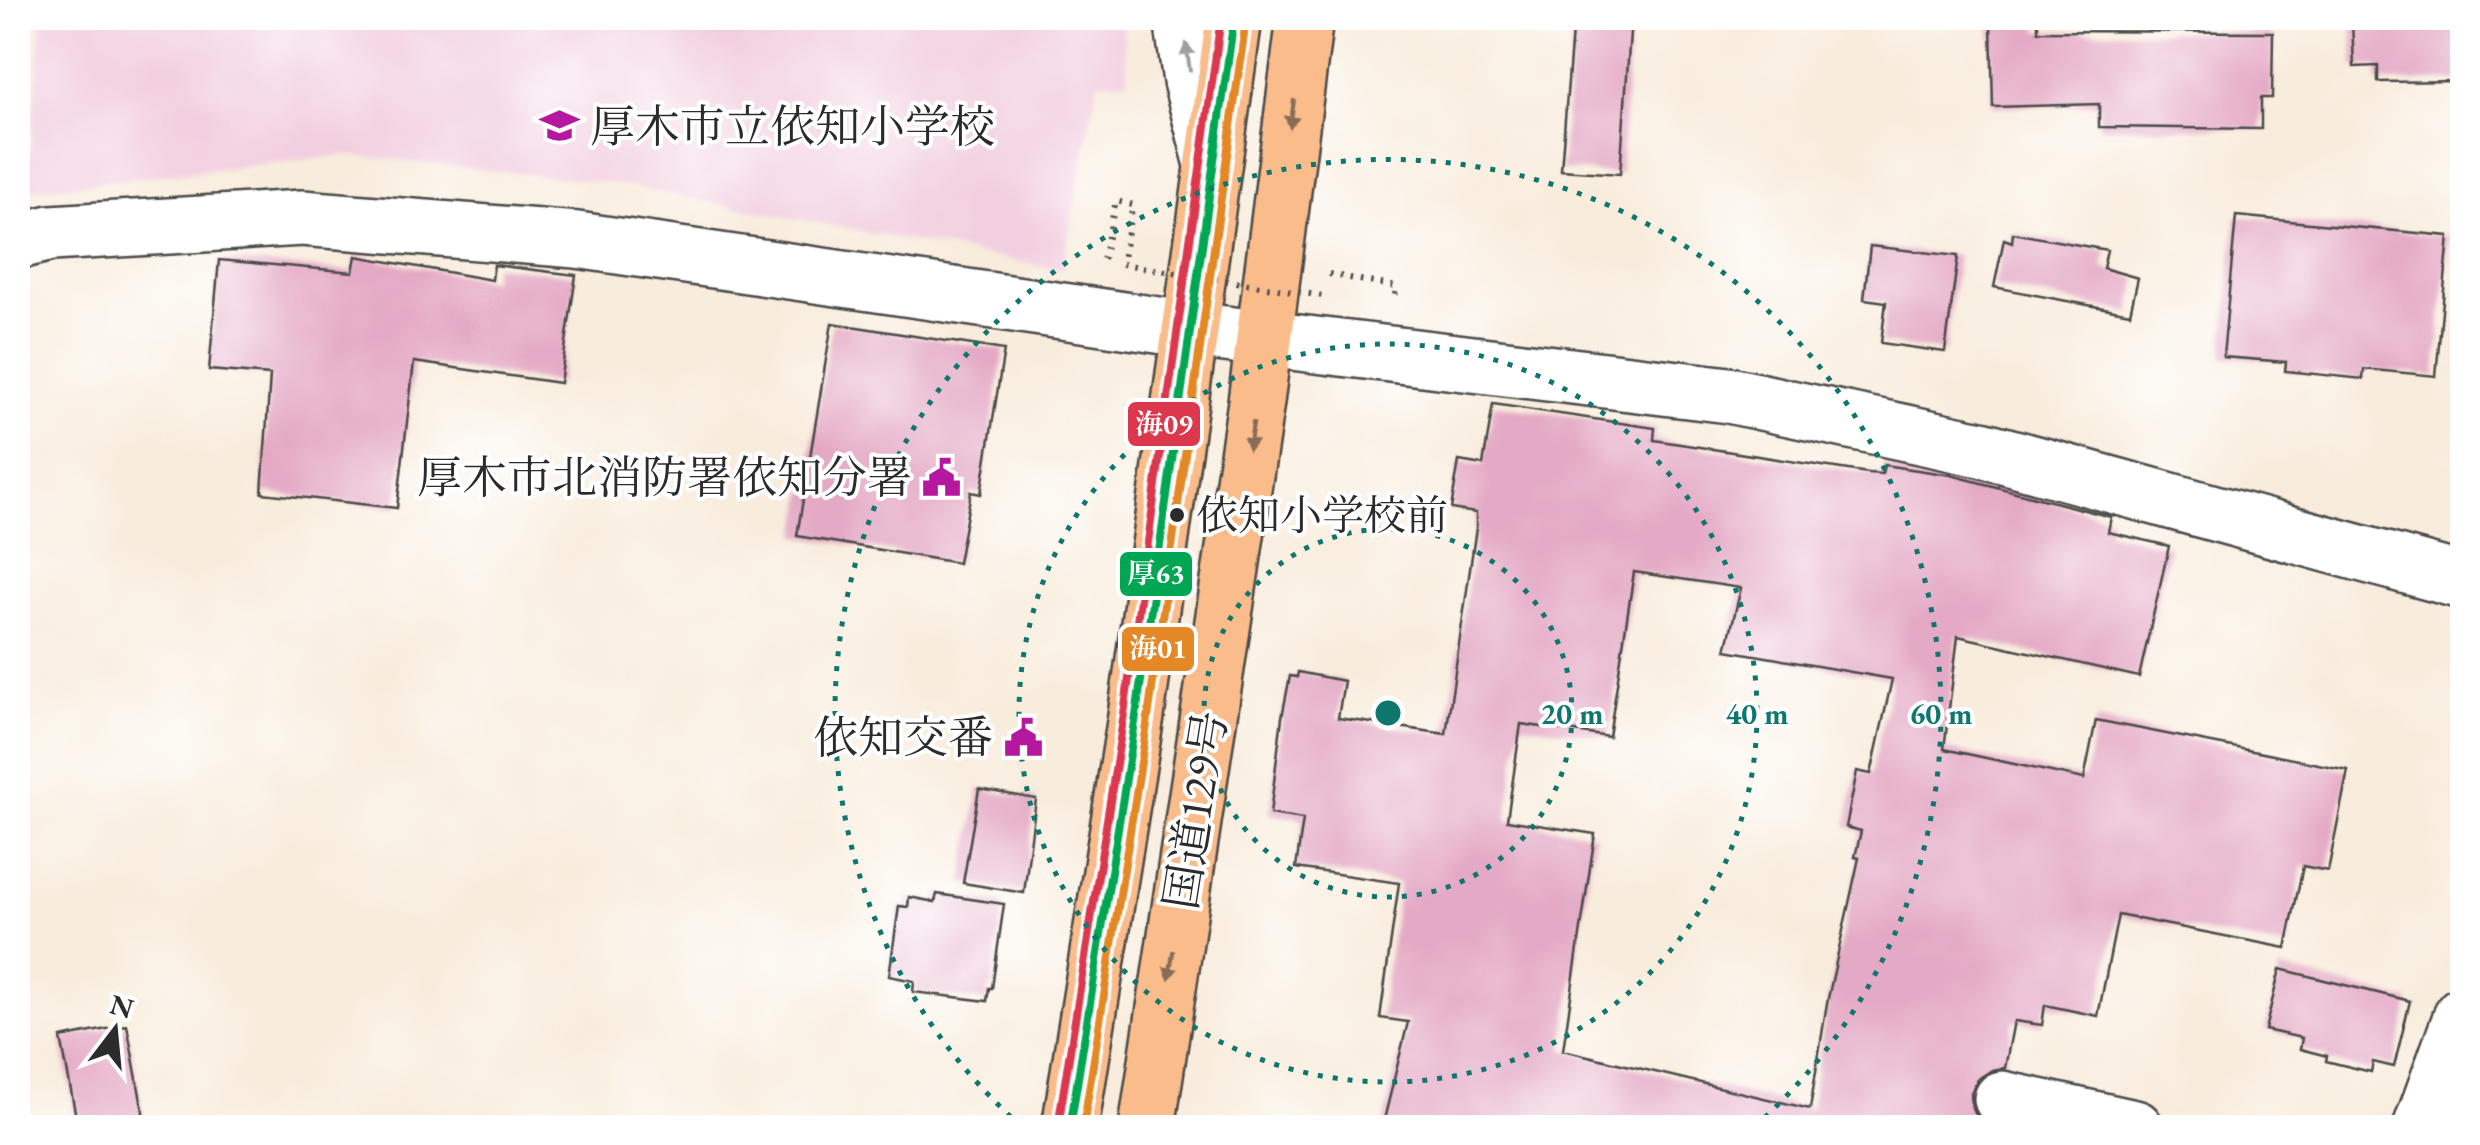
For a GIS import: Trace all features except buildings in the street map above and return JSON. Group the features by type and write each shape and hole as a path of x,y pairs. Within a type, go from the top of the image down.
{"highway":[{"name":"国道129号","path":"1070,1128 1136,716 1234,18"},
{"name":"国道129号","path":"1147,1128 1264,338 1306,18"}],"street":[{"path":"1182,18 1191,81 1213,164"},
{"path":"18,242 51,233 302,218 577,240 1192,330 1729,395 1981,449 2462,581"},
{"path":"2421,1128 2462,1015"},
{"path":"2029,1088 2135,1128"}],"path":[{"path":"1104,257 1116,201 1134,205 1122,264 1329,297"}],"shaded area":[{"name":"厚木市立依知小学校","path":"42,18 1122,18 1128,80 1098,82 1062,270 610,183 347,155 27,190"}],"transit line":[{"name":"海09","path":"1058,1126 1124,714 1221,18"},
{"name":"厚63","path":"1070,1128 1136,716 1234,18"},
{"name":"海01","path":"1083,1128 1148,718 1246,20"}],"place":[{"name":"厚木市立依知小学校","path":"560,126"},
{"name":"厚木市北消防署依知分署","path":"942,477"},
{"name":"依知小学校前","path":"1177,515"},
{"name":"依知交番","path":"1023,737"}]}
